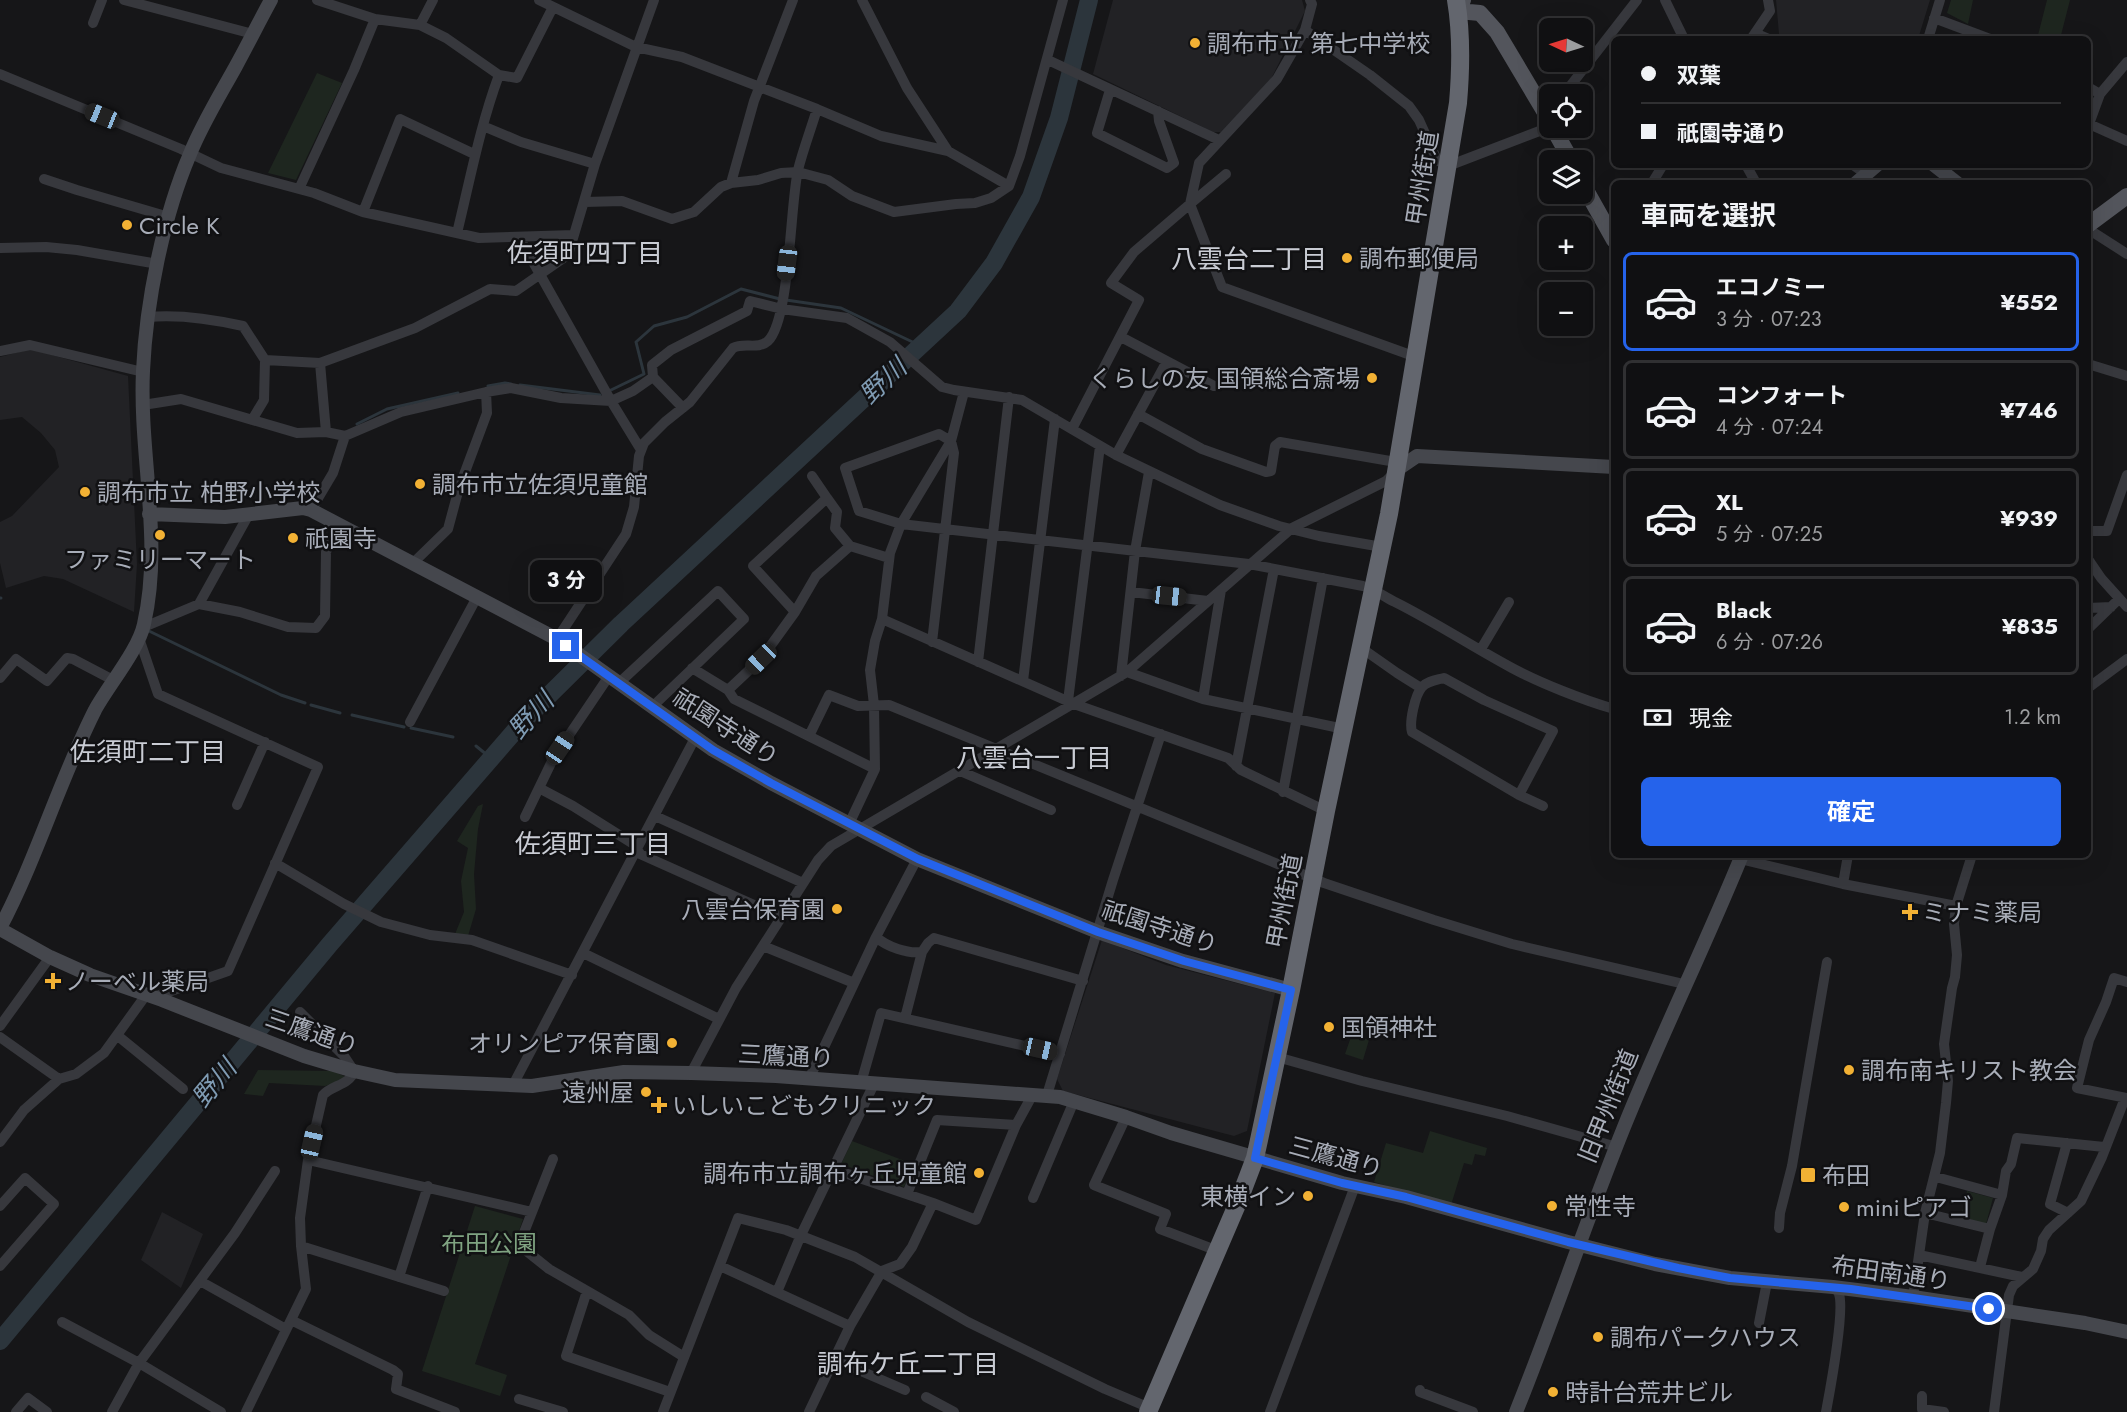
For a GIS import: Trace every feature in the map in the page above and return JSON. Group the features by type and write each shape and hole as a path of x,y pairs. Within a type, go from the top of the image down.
{"highway":[{"name":"甲州街道","path":"1149,1410 1218,1251 1255,1158 1360,646 1374,589 1392,475 1403,435 1458,103 1461,67 1459,4"}],"main road":[{"path":"1459,4 1480,13 1497,32 1539,103"},
{"path":"2091,225 2127,196"},
{"path":"1593,201 1611,231"}],"street":[{"path":"93,23 102,0"},
{"path":"124,0 252,34"},
{"path":"0,929 36,851 96,708 141,633 150,590 143,372 148,317 158,264 169,217 189,154 271,0"},
{"path":"317,0 375,19 420,25 446,38 499,75 517,78 553,7"},
{"path":"420,25 433,0"},
{"path":"539,0 636,47 682,57 881,136 948,151 1009,186"},
{"path":"265,360 320,363 415,328 490,289 516,291 568,255 595,164 654,0"},
{"path":"731,183 752,108 793,0"},
{"path":"862,0 907,88 948,151"},
{"path":"585,202 622,201 672,219 694,212 721,187 731,183 758,180 782,172 798,171 828,180 852,196 894,212 975,203 991,198 1009,186 1050,61 1063,0"},
{"path":"1310,0 1312,4 1305,30 1277,79 1199,163 1190,204 1222,287 1416,357"},
{"path":"1572,84 1637,0"},
{"path":"1665,0 1683,36"},
{"path":"1753,36 1770,11 1768,0"},
{"path":"1929,36 1940,0"},
{"path":"1934,18 1982,36"},
{"path":"299,189 375,19"},
{"path":"1305,30 1370,75 1409,106 1419,120 1437,160 1448,166 1539,126"},
{"path":"1050,61 1219,140"},
{"path":"2091,119 2100,94 2127,62"},
{"path":"0,74 221,168 299,189 363,212 479,238 574,235"},
{"path":"457,233 474,154 499,75"},
{"path":"2091,89 2100,94"},
{"path":"1110,90 1097,133 1167,168 1174,163 1159,121 1158,111"},
{"path":"562,643 626,534 634,507 640,450 664,422 690,402 733,348 739,345 755,346 767,342 773,333 782,309 798,171 817,109"},
{"path":"363,212 400,119 474,154"},
{"path":"2091,125 2127,141"},
{"path":"483,126 521,142 595,164"},
{"path":"1938,168 1953,180"},
{"path":"1072,429 1139,300 1111,283 1134,252 1226,174"},
{"path":"44,179 169,217"},
{"path":"2091,229 2127,254"},
{"path":"519,237 640,450"},
{"path":"0,248 46,247 77,250 158,264"},
{"path":"683,408 653,377 652,365 671,350 747,311 750,301 782,309 847,318 892,345 942,387 1022,399 1116,455 1220,505 1279,526 1319,536 1382,547"},
{"path":"148,317 212,319 243,326 265,360 264,400 252,420"},
{"path":"1121,337 1166,363 1214,386"},
{"path":"0,351 30,345 143,372"},
{"path":"320,363 327,432"},
{"path":"1116,455 1166,363"},
{"path":"2091,365 2127,376"},
{"path":"143,405 181,399 297,433 327,432 345,436 401,412 486,392 511,388 561,398 611,401 633,391 653,377"},
{"path":"413,563 448,529 459,488 487,413 486,392"},
{"path":"854,827 875,769 874,705 870,670 882,619 889,558 901,524 951,441 964,392"},
{"path":"978,662 1009,397"},
{"path":"1138,414 1202,449 1266,472 1270,471 1275,446 1280,442 1392,475"},
{"path":"1023,681 1054,419"},
{"path":"932,642 945,529 954,453 951,441 939,434 845,468 859,511 901,524 945,529 993,534 1249,564 1374,589 1382,596 1513,668 1596,704 1611,708"},
{"path":"311,510 333,473 345,436"},
{"path":"1071,702 1100,446"},
{"path":"691,1073 719,1019 781,917 818,860 831,846 854,827 960,771 1071,702 1124,674 1292,528 1392,475 1417,456 1611,467"},
{"path":"1124,674 1135,551 1149,472"},
{"path":"2091,531 2108,531 2127,475"},
{"path":"812,476 837,512 835,528 850,546 889,558"},
{"path":"795,612 753,566 826,498"},
{"name":"祇園寺通り","path":"149,514 225,517 303,508 311,510 562,643 695,738 751,772 918,859 1098,932 1184,961 1291,990"},
{"path":"141,633 200,604 249,514"},
{"path":"200,604 240,612 288,627 316,628 325,616 326,552 339,524"},
{"path":"728,690 761,659 795,612 816,576 850,546"},
{"path":"2091,563 2119,604"},
{"path":"1236,766 1274,569"},
{"path":"1283,792 1323,578"},
{"path":"1203,699 1221,590"},
{"path":"525,817 553,759 609,675 718,591 744,619 652,707"},
{"path":"1131,592 1208,601"},
{"path":"410,722 477,597"},
{"path":"1481,649 1509,602"},
{"path":"2091,608 2119,604"},
{"path":"2091,627 2119,604"},
{"path":"882,619 1071,702 1219,754 1283,792 1326,812"},
{"path":"0,1142 24,1110 59,1079 76,1074 104,1053 150,996 228,971 318,767 158,694 141,633"},
{"path":"1360,646 1420,688"},
{"path":"0,678 15,659 47,681 67,658 113,680"},
{"path":"2091,686 2127,659"},
{"path":"692,668 728,690 734,699 875,769"},
{"path":"1124,674 1203,699 1344,729"},
{"path":"1519,795 1553,731 1484,700 1444,678 1428,682 1420,688 1410,725 1412,732 1519,795 1543,806"},
{"path":"809,736 829,695 858,706 889,705 1324,883 1512,944 1684,984"},
{"path":"1047,1095 1161,734"},
{"path":"513,1085 695,738"},
{"path":"237,805 265,742"},
{"path":"960,771 1051,810"},
{"path":"539,788 573,806 635,845 640,854 781,917"},
{"path":"655,816 803,883"},
{"name":"旧甲州街道","path":"1516,1412 1617,1147 1684,984 1741,858"},
{"path":"1745,858 1843,884 1956,906"},
{"path":"1843,884 1847,858"},
{"path":"1913,1297 1925,1213 1941,1153 1948,1081 1944,1044 1952,988 1956,976 1957,955 1954,924 1956,906 1971,858"},
{"path":"809,1079 876,937 918,859"},
{"path":"275,862 344,904 378,921 430,935 472,940 572,975"},
{"name":"三鷹通り","path":"0,929 50,957 90,975 304,1056 395,1080 532,1086 624,1072 691,1073 1047,1095 1074,1101 1255,1158 1579,1245"},
{"path":"876,937 883,943 914,953 922,952"},
{"path":"905,1018 922,952 934,938 1083,981"},
{"path":"764,946 854,983"},
{"path":"583,953 719,1019"},
{"path":"0,1026 50,957"},
{"path":"1779,1228 1827,962"},
{"path":"1994,1412 2009,1294 2013,1286 2033,1269 2041,1251 2043,1239 2049,1230 2081,1201 2126,1098 2077,1088 2090,1040 2114,978 2127,982"},
{"path":"246,1412 306,1289 300,1218 308,1160 324,1095 328,1089 350,1079 354,1071 344,1056 300,1012"},
{"path":"777,1292 833,1169 867,1083 881,1013 1060,1054"},
{"path":"118,1036 183,1089"},
{"path":"0,1037 59,1079"},
{"path":"1277,1058 1507,1116 1617,1147"},
{"path":"833,1169 976,1220 1016,1125 1033,1094"},
{"path":"1034,1198 1074,1101"},
{"path":"1126,1117 1094,1185 1166,1214 1160,1229 1218,1251"},
{"path":"907,1194 938,1120 1016,1125"},
{"path":"1980,1267 2017,1138 2104,1147"},
{"path":"2067,1143 2050,1204 2068,1213"},
{"path":"553,1159 519,1245 549,1269 629,1315 649,1335 684,1358"},
{"path":"308,1160 428,1186 532,1212"},
{"path":"112,1412 139,1363 235,1233 275,1171"},
{"path":"1936,1177 2002,1195"},
{"path":"0,1205 25,1178 54,1204 0,1266"},
{"path":"399,1277 428,1186"},
{"path":"1270,1412 1355,1186"},
{"path":"809,1412 850,1326 882,1271 900,1264 912,1247 933,1203"},
{"path":"1925,1213 1990,1229"},
{"path":"663,1412 738,1218 801,1235 855,1257 968,1322 1149,1410"},
{"name":"布田南通り","path":"1579,1245 1700,1273 1913,1297 2085,1323 2127,1332"},
{"path":"301,1246 444,1291"},
{"path":"1919,1255 2022,1277"},
{"path":"720,1266 850,1326"},
{"path":"200,1281 289,1325 393,1370 398,1374 396,1389 455,1412"},
{"path":"1759,1323 1767,1282"},
{"path":"1826,1412 1838,1338 1840,1309 1840,1294 1833,1287"},
{"path":"587,1291 566,1356 670,1392"},
{"path":"62,1322 139,1363 221,1412"},
{"path":"833,1359 904,1390"},
{"path":"1420,1390 1420,1392 1442,1398 1473,1412"},
{"path":"1922,1396 1922,1409 1944,1412"},
{"path":"926,1397 954,1412"},
{"path":"16,1412 28,1398 47,1412"},
{"path":"519,1399 563,1412"}],"shaded area":[{"name":"調布市立 第七中学校","path":"1113,0 1302,0 1305,11 1271,79 1221,132 1213,132 1093,74"},
{"path":"1776,0 1930,0 1919,36 1783,36 1779,34"},
{"name":"調布市立 柏野小学校","path":"30,349 128,376 137,564 134,612 63,579 44,576 6,588 0,563 0,522 12,516 59,467 55,450 41,433 22,417 0,420 0,357"},
{"path":"1102,940 1166,965 1275,993 1247,1131 1234,1136 1063,1091 1057,1079"},
{"path":"162,1212 203,1234 181,1288 141,1260"}],"green space":[{"path":"1951,0 1973,0 1968,24 1947,13"},
{"path":"2047,0 2070,0 2061,36 2038,36"},
{"path":"317,73 342,83 296,180 268,173"},
{"path":"483,804 474,874 476,909 468,936 455,934 464,912 461,881 468,848 457,841 478,806"},
{"path":"1352,1034 1369,1040 1363,1060 1345,1054"},
{"path":"258,1070 333,1071 344,1076 344,1080 325,1086 269,1083 263,1096 244,1094"},
{"path":"1430,1131 1487,1148 1485,1156 1475,1154 1472,1165 1464,1163 1451,1205 1374,1182 1386,1143 1423,1153"},
{"path":"852,1141 913,1164 904,1187 841,1164"},
{"path":"1967,1191 1993,1198 1986,1224 1961,1217"},
{"name":"布田公園","path":"475,1206 523,1219 475,1364 507,1375 500,1396 422,1371"}],"waterway":[{"name":"野川","path":"0,1341 330,944 527,717 621,624 958,311 994,263 1031,197 1059,118 1089,0"},
{"path":"609,391 644,374 636,342 654,326 687,317 741,289 780,299"},
{"path":"786,300 841,308 921,346"},
{"path":"488,386 511,384"},
{"path":"520,385 600,395"},
{"path":"357,424 387,409 458,393"},
{"path":"149,631 281,695 305,703"},
{"path":"311,705 340,713"},
{"path":"352,715 404,727"},
{"path":"411,728 453,737"},
{"path":"476,746 492,759"}],"place":[{"name":"調布市立 第七中学校","path":"1195,43"},
{"name":"Circle K","path":"127,225"},
{"name":"調布郵便局","path":"1347,258"},
{"name":"くらしの友 国領総合斎場","path":"1372,378"},
{"name":"調布市立佐須児童館","path":"420,484"},
{"name":"調布市立 柏野小学校","path":"85,492"},
{"name":"ファミリーマート","path":"160,535"},
{"name":"祇園寺","path":"293,538"},
{"name":"八雲台保育園","path":"837,909"},
{"name":"ミナミ薬局","path":"1910,912"},
{"name":"ノーベル薬局","path":"53,981"},
{"name":"国領神社","path":"1329,1027"},
{"name":"オリンピア保育園","path":"672,1043"},
{"name":"調布南キリスト教会","path":"1849,1070"},
{"name":"遠州屋","path":"646,1092"},
{"name":"いしいこどもクリニック","path":"659,1105"},
{"name":"調布市立調布ヶ丘児童館","path":"979,1173"},
{"name":"布田","path":"1808,1175"},
{"name":"東横イン","path":"1308,1196"},
{"name":"常性寺","path":"1552,1206"},
{"name":"miniピアゴ","path":"1844,1207"},
{"name":"調布パークハウス","path":"1598,1337"},
{"name":"時計台荒井ビル","path":"1553,1392"}],"district":[{"name":"佐須町四丁目","path":"585,253"},
{"name":"八雲台二丁目","path":"1249,259"},
{"name":"佐須町二丁目","path":"148,752"},
{"name":"八雲台一丁目","path":"1034,758"},
{"name":"佐須町三丁目","path":"593,844"},
{"name":"調布ケ丘二丁目","path":"908,1364"}],"route":[{"path":"566,646 713,750 771,783 918,859 1098,932 1184,961 1291,990 1255,1158 1568,1242 1678,1268 1730,1278 1851,1289 1989,1309"}]}
